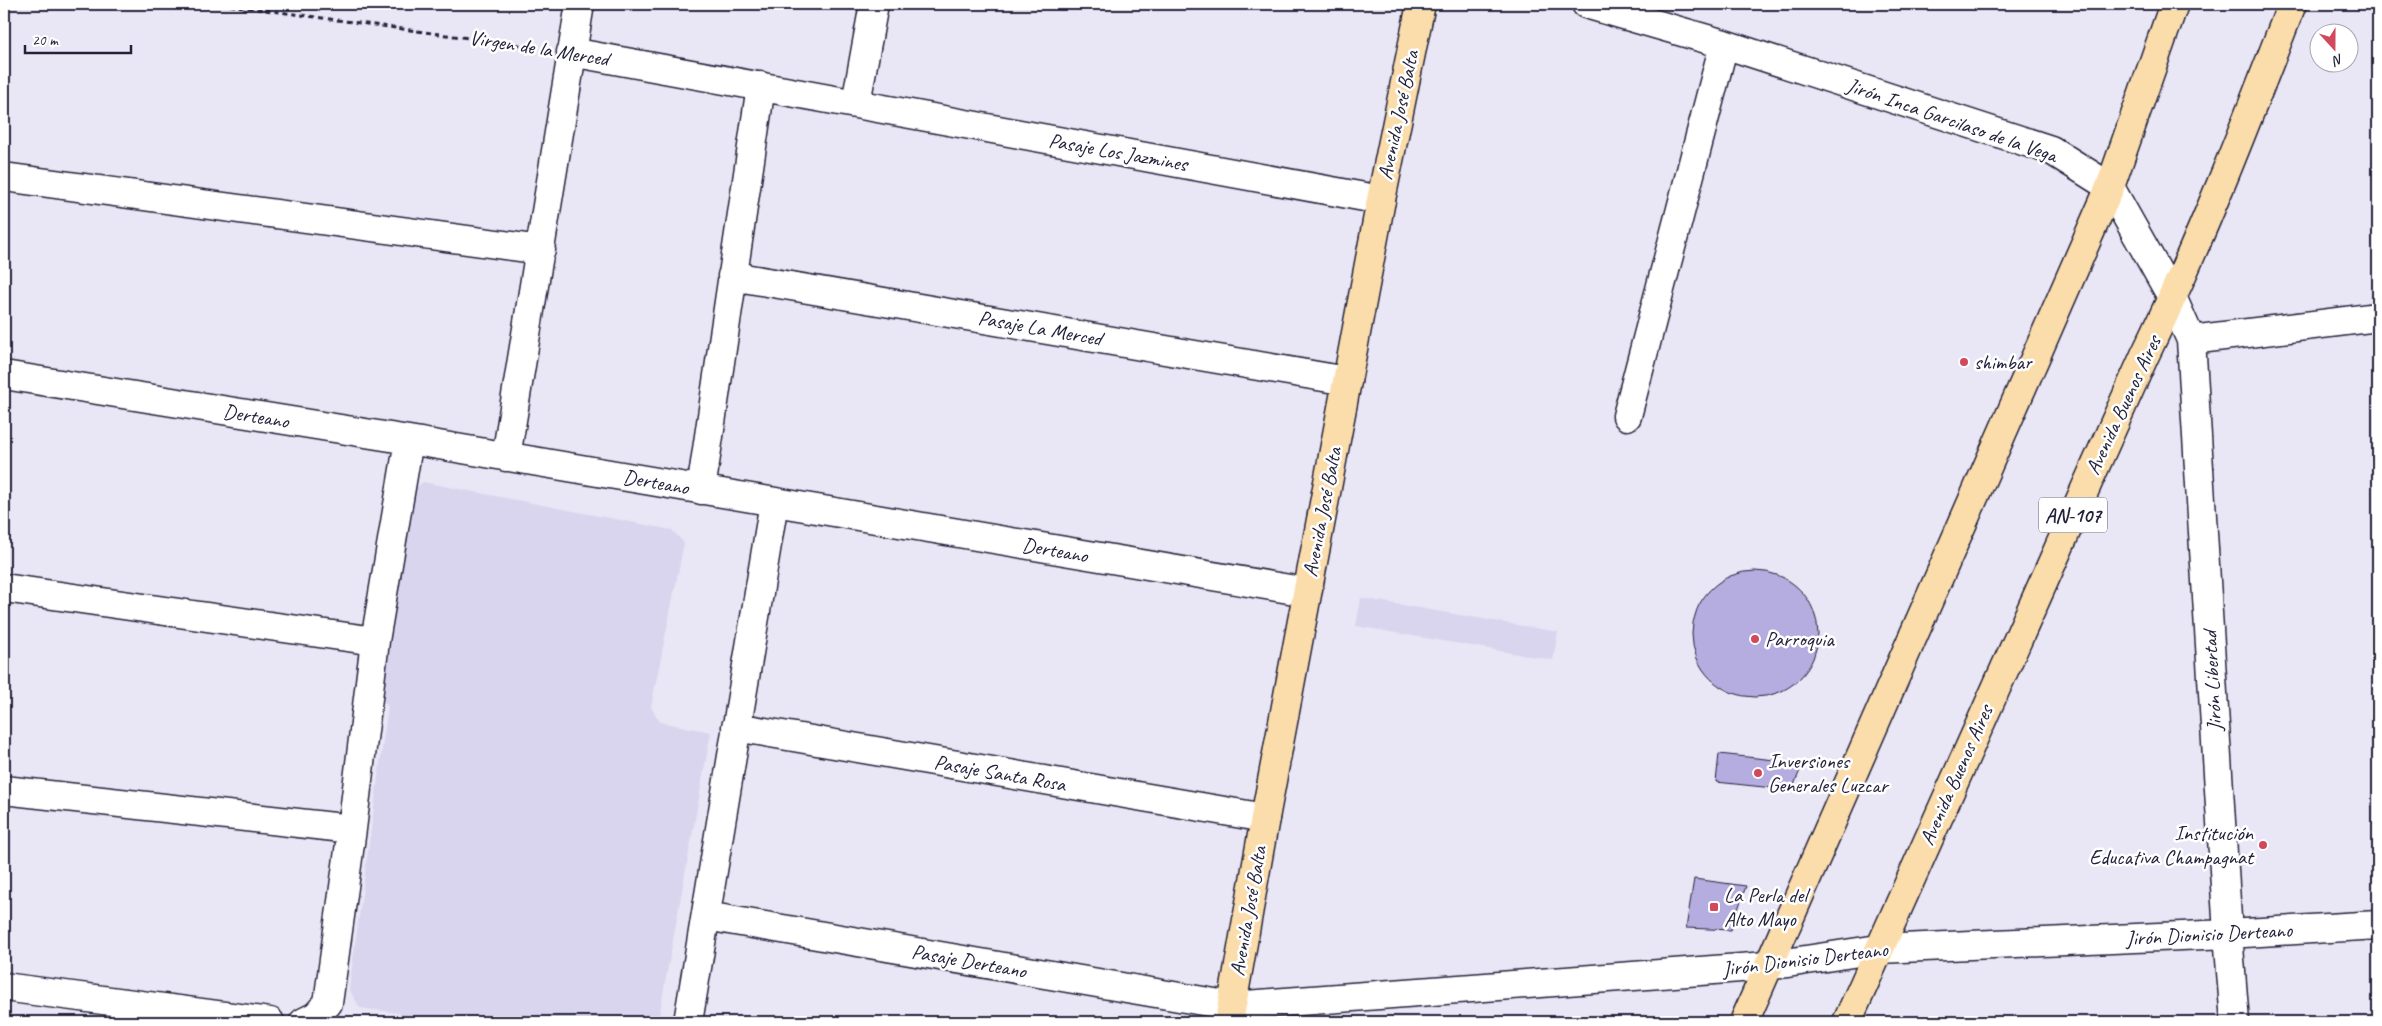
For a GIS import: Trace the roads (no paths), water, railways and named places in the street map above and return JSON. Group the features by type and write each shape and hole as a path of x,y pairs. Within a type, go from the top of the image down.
{"main road":[{"name":"Avenida José Balta","path":"1231,1014 1264,818 1381,200 1421,4"},
{"path":"1744,1022 2110,187 2174,4"},
{"name":"Avenida Buenos Aires","path":"1847,1022 1878,948 2144,357 2173,299 2237,146 2292,4"}],"street":[{"path":"506,457 580,4"},
{"path":"856,103 874,4"},
{"name":"Jirón Inca Garcilaso de la Vega","path":"1586,4 1724,44 2051,150 2110,187 2173,299 2192,340"},
{"path":"1627,416 1724,44"},
{"name":"Virgen de la Merced","path":"571,52 856,103"},
{"path":"701,490 761,86"},
{"name":"Pasaje Los Jazmines","path":"856,103 1381,200"},
{"path":"4,177 541,250"},
{"name":"Pasaje La Merced","path":"732,276 1347,381"},
{"path":"2192,340 2378,317"},
{"name":"Jirón Libertad","path":"2192,340 2235,1022"},
{"name":"Derteano","path":"4,376 409,440 1307,592"},
{"path":"304,1022 316,1016 328,1003 375,641 409,440"},
{"path":"688,1022 774,502"},
{"path":"4,588 375,641"},
{"name":"Pasaje Santa Rosa","path":"736,727 1264,818"},
{"path":"4,790 352,829"},
{"name":"Pasaje Derteano","path":"706,916 1231,1014"},
{"name":"Jirón Dionisio Derteano","path":"1231,1014 1767,966 1878,948 2228,934 2378,925"},
{"path":"4,987 270,1022"}],"place":[{"name":"shimbar","path":"1964,362"},
{"name":"Parroquia","path":"1755,639"},
{"name":"Inversiones Generales Luzcar","path":"1758,773"},
{"name":"Institución Educativa Champagnat","path":"2263,845"},
{"name":"La Perla del Alto Mayo","path":"1714,907"}]}
